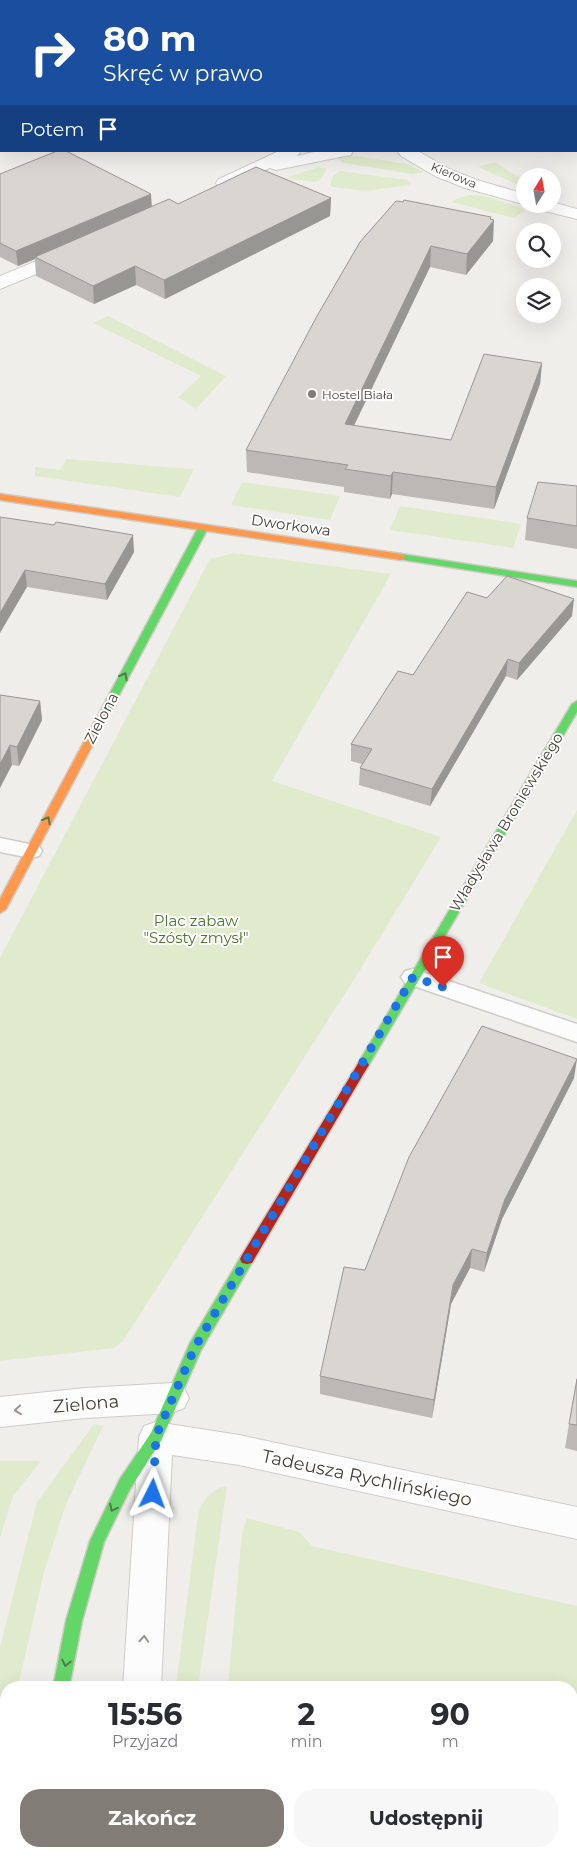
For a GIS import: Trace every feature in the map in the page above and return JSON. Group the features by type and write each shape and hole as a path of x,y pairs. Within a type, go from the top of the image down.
{"street":[{"path":"210,190 291,152"},
{"path":"255,170 340,152"},
{"name":"Kierowa","path":"411,152 443,173 471,184 516,197"},
{"name":"Kierowa","path":"452,157 472,173 504,192"},
{"path":"561,210 577,214"},
{"path":"0,283 84,247"},
{"name":"Dworkowa","path":"0,497 577,584"},
{"name":"Zielona","path":"0,909 203,528"},
{"name":"Władysława Broniewskiego","path":"62,1681 74,1622 97,1541 125,1484 156,1436 195,1347 413,977 577,704"},
{"name":"Zielona","path":"0,1412 85,1403 172,1398"},
{"name":"Władysława Broniewskiego","path":"142,1681 156,1436"},
{"name":"Tadeusza Rychlińskiego","path":"156,1436 239,1450 349,1476 577,1523"}],"lane":[{"path":"0,845 31,851"},
{"path":"413,977 577,1033"}],"green space":[{"path":"357,156 406,164 424,172 413,174 343,163 336,157"},
{"path":"495,162 516,175 516,184 478,167"},
{"path":"319,167 327,169 320,180 316,182 290,179 288,177"},
{"path":"340,171 407,180 411,183 409,185 365,191 333,187 330,185 333,176"},
{"path":"470,195 484,196 516,206 516,213 522,213 514,218 452,202 458,198"},
{"path":"108,316 226,376 196,409 178,397 201,376 93,323"},
{"path":"67,459 194,469 180,497 35,476 35,467 60,470"},
{"path":"242,482 340,496 330,520 231,505"},
{"path":"400,506 521,524 513,548 390,530"},
{"name":"Plac zabaw \"Szósty zmysł\"","path":"234,553 391,574 272,781 441,837 360,970 123,1341 114,1348 0,1361 0,958 210,559"},
{"path":"577,810 577,1019 479,983"},
{"path":"94,1424 103,1426 66,1504 44,1572 19,1681 0,1681 0,1647 37,1502"},
{"path":"0,1461 41,1461 13,1496 0,1538"},
{"path":"227,1486 199,1681 177,1681 198,1515 208,1496 221,1487"},
{"path":"247,1518 299,1532 312,1546 577,1606 577,1681 229,1681 242,1533"}],"building":[{"path":"55,152 68,152 151,194 16,251 0,243 0,174"},
{"path":"256,167 331,198 164,280 135,266 93,286 35,257 169,199 178,204"},
{"path":"404,200 491,217 490,219 494,220 467,254 431,246 345,424 451,440 484,354 542,363 496,487 393,472 391,476 345,469 348,465 246,450 317,316 360,242 396,201 403,202"},
{"path":"538,482 577,486 577,526 527,518"},
{"path":"0,517 54,525 56,522 133,535 105,584 25,570 0,613"},
{"path":"507,576 574,599 519,663 508,659 432,789 360,768 372,749 351,744 398,671 413,675 467,592 487,598"},
{"path":"0,695 40,701 17,747 10,745 0,764"},
{"path":"482,1026 577,1059 505,1199 487,1253 472,1249 453,1285 434,1400 320,1376 344,1267 365,1270 409,1157"},
{"path":"577,1379 577,1425 569,1424"}],"traffic: fast":[{"path":"105,712 203,528"},
{"path":"401,557 577,584"},
{"path":"363,1065 577,704"},
{"path":"62,1681 74,1621 97,1541 125,1484 156,1437 195,1347 247,1259"}],"traffic: slow":[{"path":"0,497 401,557"},
{"path":"0,909 105,712"}],"traffic: jam":[{"path":"247,1259 363,1065"}],"place":[{"name":"Hostel Biała","path":"312,394"}],"route":[{"path":"153,1494 156,1436 195,1347 413,977 443,987"}]}
